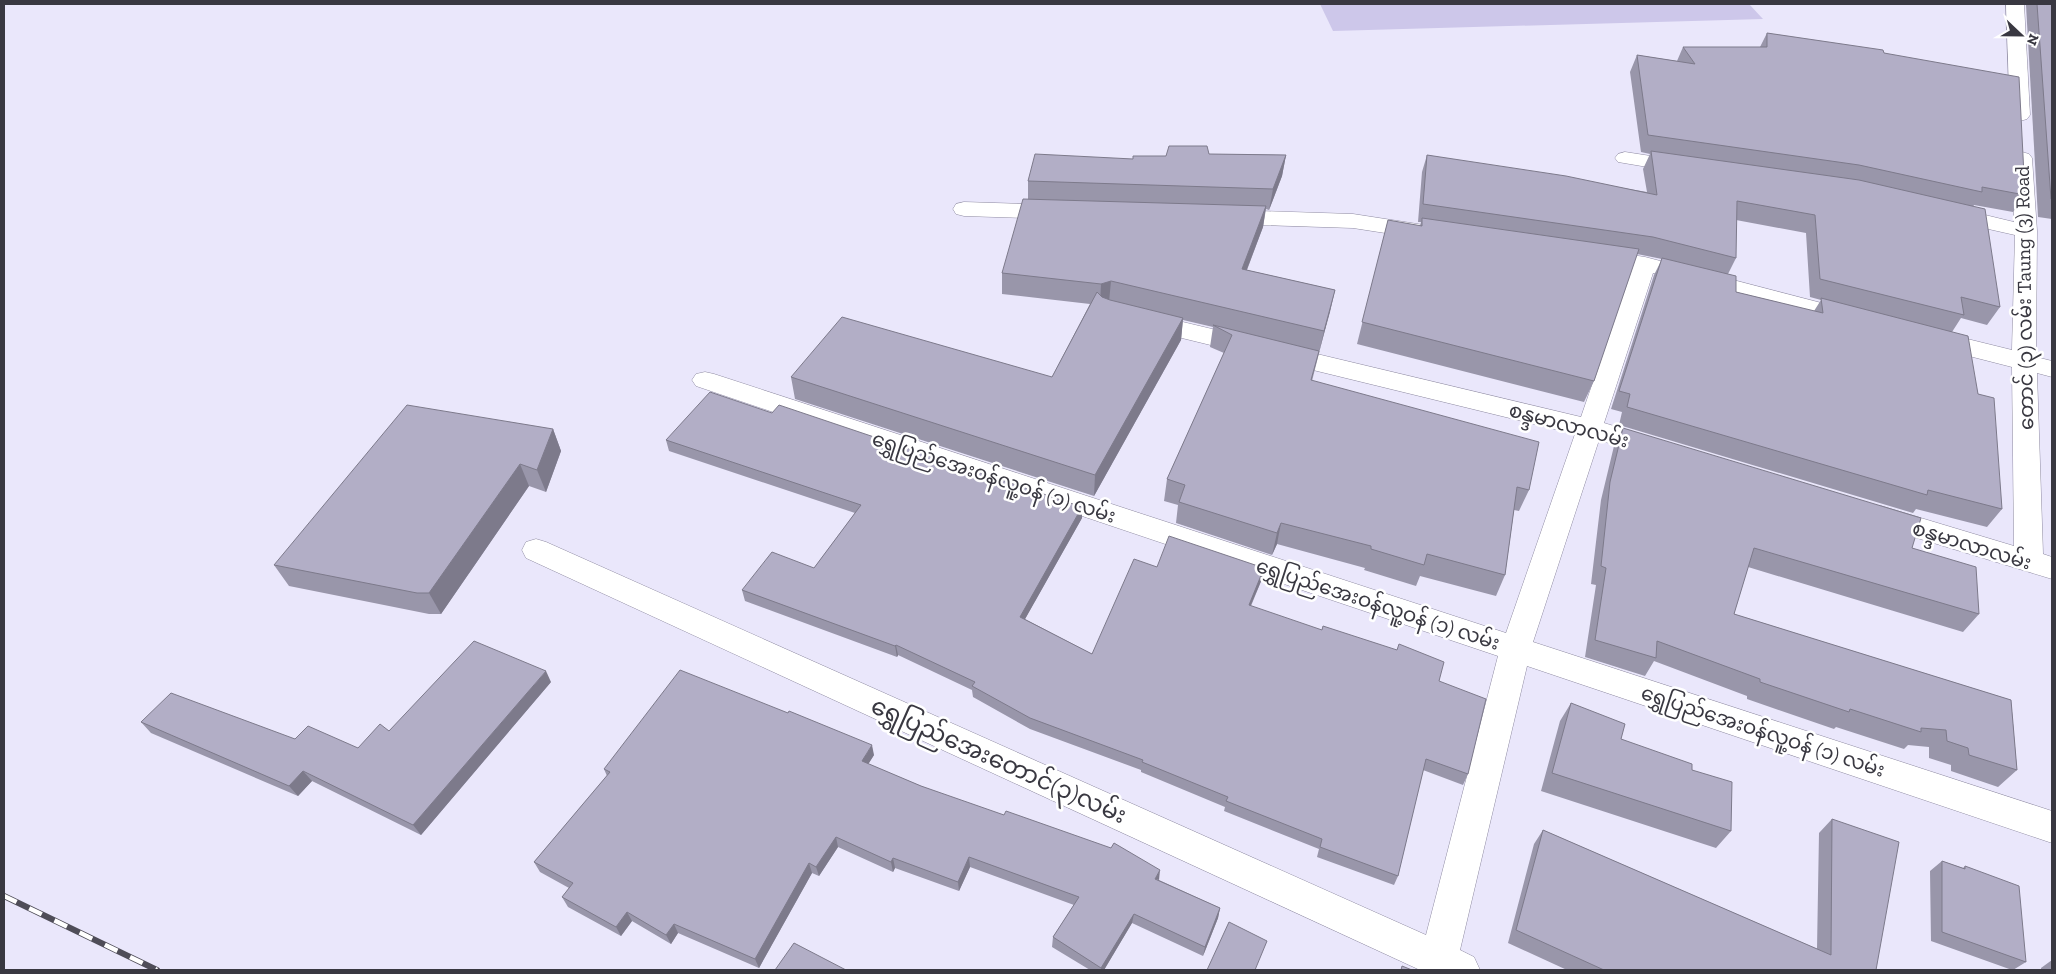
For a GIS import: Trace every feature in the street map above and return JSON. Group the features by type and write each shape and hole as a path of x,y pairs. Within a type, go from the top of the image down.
{"street":[{"name":"တောင် (၃) လမ်း Taung (3) Road","path":"2015,4 2026,231 2024,362 2041,566"},
{"path":"1625,158 1703,169"},
{"path":"964,209 1074,212"},
{"path":"1933,209 2026,231"},
{"path":"1204,217 1353,222 1441,234"},
{"path":"1577,254 1645,264 1872,323"},
{"path":"1450,965 1515,650 1645,264"},
{"name":"စန္ဒမာလာလမ်း","path":"1118,315 1589,428 1673,454"},
{"path":"1910,333 2052,369"},
{"name":"ရွှေပြည်အေးဝန်လူ့ဝန် (၁) လမ်း","path":"705,380 2052,827"},
{"name":"စန္ဒမာလာလမ်း","path":"1861,511 2041,566"},
{"name":"ရွှေပြည်အေးတောင်(၃)လမ်း","path":"536,550 1450,965"}],"shaded area":[{"path":"1320,4 1749,4 1763,19 1333,31"}],"building":[{"path":"2037,4 2052,4 2052,200 2051,199"},
{"path":"1767,33 1883,50 1884,53 2019,77 2025,195 1982,187 1982,192 1859,165 1648,135 1637,55 1695,64 1683,47 1767,47"},
{"path":"1169,146 1207,146 1209,154 1286,155 1273,189 1028,181 1035,154 1133,159 1133,156 1166,156"},
{"path":"1651,151 1859,180 1985,209 2000,307 1961,297 1964,315 1820,279 1815,215 1737,201 1736,258 1653,237 1423,204 1427,155 1566,176 1657,195"},
{"path":"1023,199 1266,206 1242,269 1335,290 1324,331 1111,281 1101,284 1002,273"},
{"path":"1422,218 1639,249 1594,381 1362,322 1388,220 1422,226"},
{"path":"1662,258 1736,276 1736,292 1823,313 1821,298 1968,336 1978,394 1994,398 2002,509 1928,490 1927,495 1627,407 1630,394 1619,391"},
{"path":"1097,292 1102,297 1110,300 1183,318 1095,475 791,377 842,317 1052,377"},
{"path":"1213,325 1319,351 1311,380 1539,442 1529,490 1517,487 1505,575 1427,554 1424,565 1371,549 1371,546 1281,523 1277,533 1179,502 1185,485 1167,479 1232,335"},
{"path":"710,392 772,413 779,405 1082,507 1020,617 1092,654 1134,559 1157,567 1169,536 1264,568 1249,605 1322,630 1323,626 1397,650 1399,644 1444,662 1439,681 1486,699 1468,774 1426,759 1398,876 1320,847 1322,839 1226,801 1228,797 1142,762 1143,760 1030,718 972,686 975,682 896,645 742,590 772,552 814,568 861,505 666,440"},
{"path":"407,405 553,429 537,470 520,464 429,593 417,593 274,565"},
{"path":"1623,428 1921,518 1912,548 1976,567 1979,614 1754,548 1734,614 2011,700 2017,770 1969,755 1968,748 1947,741 1946,730 1921,728 1921,732 1850,709 1849,712 1760,682 1760,679 1657,641 1656,658 1595,640 1606,568 1601,566 1610,482"},
{"path":"474,641 546,671 413,825 303,771 289,786 141,722 171,693 295,739 308,726 358,748 380,724 389,731"},
{"path":"680,670 872,745 862,761 921,786 1004,815 1006,811 1111,848 1114,843 1160,870 1155,879 1220,908 1205,947 1134,914 1101,968 1053,937 1079,897 969,857 958,882 893,858 891,862 836,837 816,867 809,863 755,959 674,924 666,935 627,912 616,927 562,897 573,883 534,862 610,772 604,769"},
{"path":"1571,703 1625,724 1621,739 1692,764 1692,770 1732,782 1731,831 1552,773"},
{"path":"1832,819 1899,842 1876,970 1604,970 1516,930 1543,830 1831,955"},
{"path":"1942,861 1965,869 1965,866 2019,886 2026,962 1942,932"},
{"path":"1229,922 1267,941 1255,970 1207,970"},
{"path":"794,943 846,970 775,970"},
{"path":"1402,966 1412,970 1401,970"}],"railway":[{"path":"4,896 157,970"}]}
